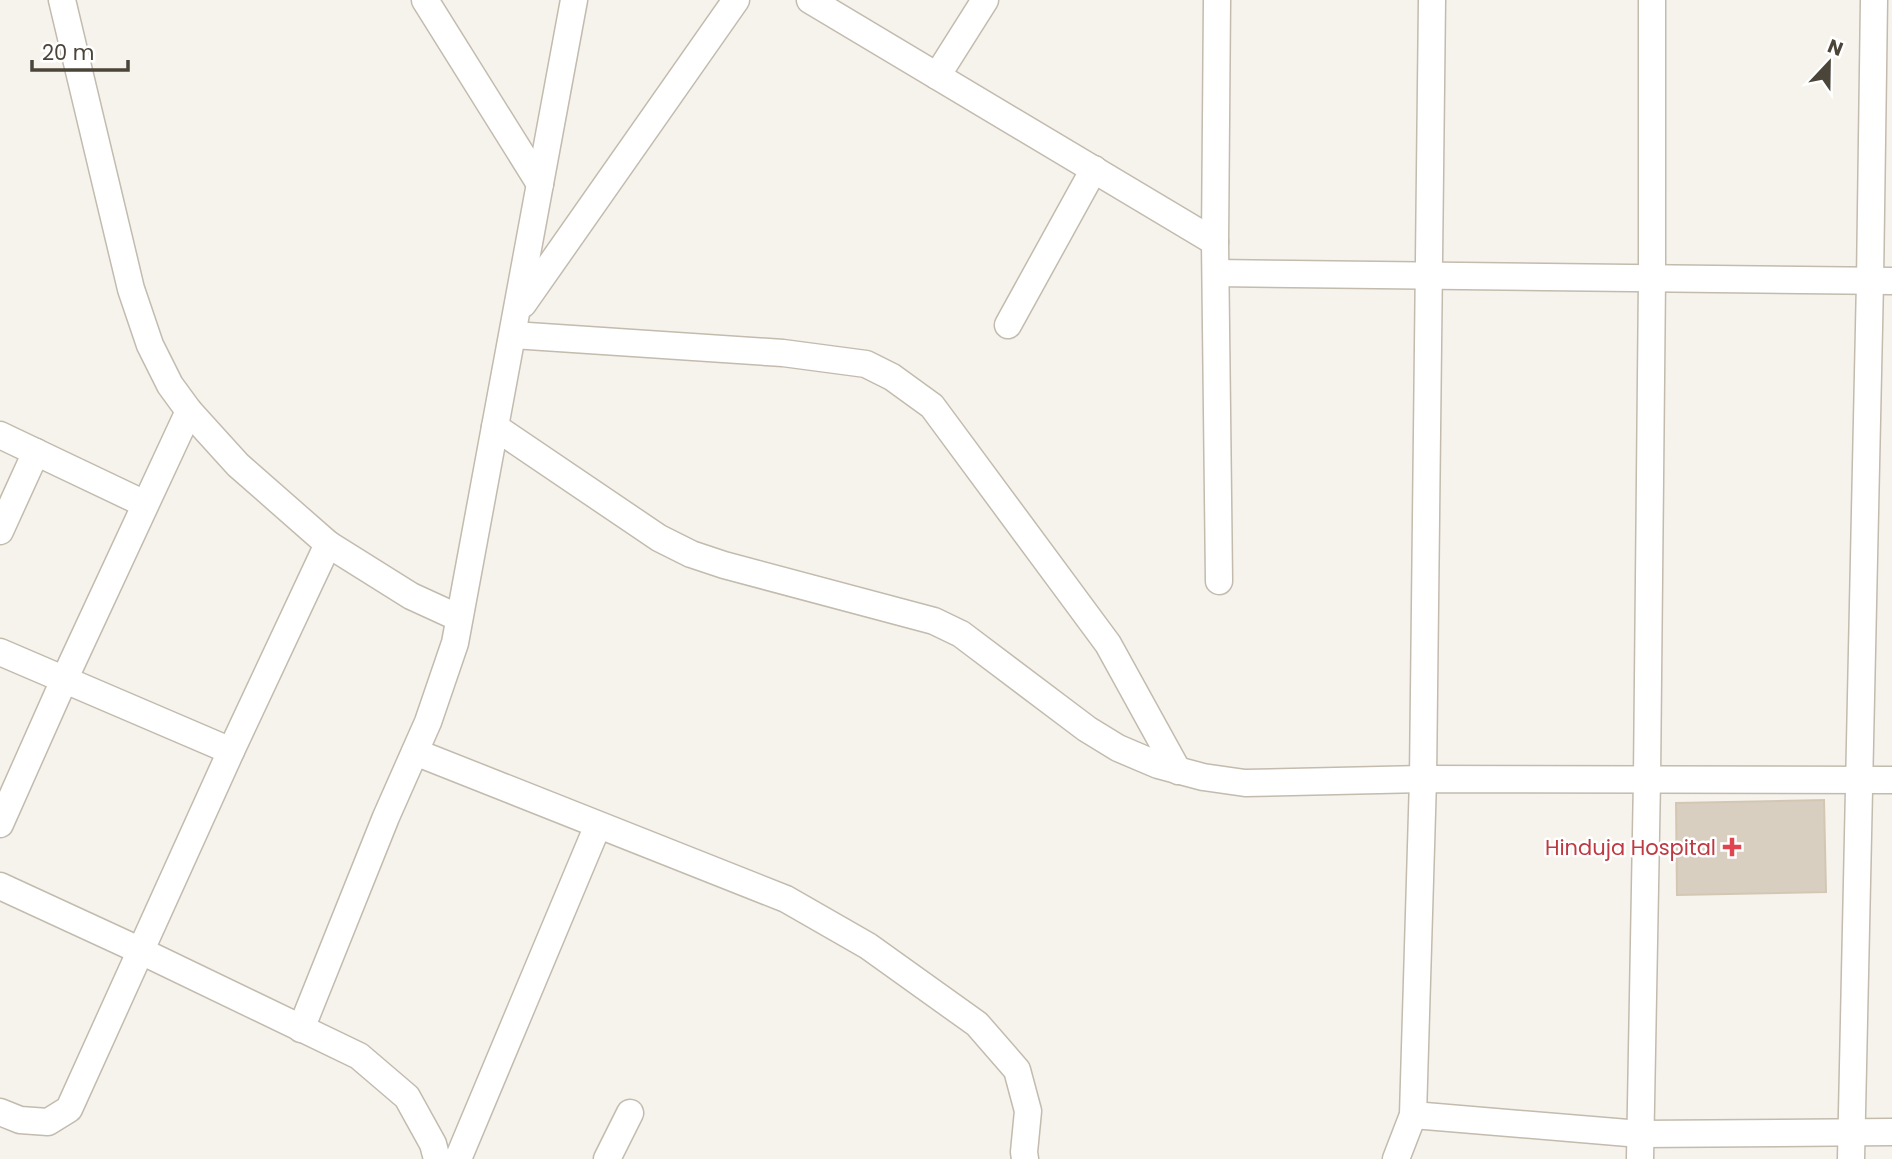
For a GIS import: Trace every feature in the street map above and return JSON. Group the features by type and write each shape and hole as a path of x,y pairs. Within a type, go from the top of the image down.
{"street":[{"path":"62,0 131,289 150,345 170,385 189,411 238,465 328,544 411,596 459,618"},
{"path":"425,0 540,184"},
{"path":"301,1028 386,817 428,722 455,643 574,0"},
{"path":"515,323 736,0"},
{"path":"810,0 1215,242"},
{"path":"937,76 985,0"},
{"path":"1396,1159 1413,1115 1423,779 1432,0"},
{"path":"1640,1147 1653,278 1652,0"},
{"path":"1851,1159 1859,780 1881,281 1874,0"},
{"path":"1213,3 1219,581"},
{"path":"1008,326 1094,169"},
{"path":"1216,273 1881,281"},
{"path":"515,323 866,364 892,377 932,406 1108,644 1178,771"},
{"path":"0,824 189,411"},
{"path":"495,427 659,538 691,554 724,565 934,621 961,634 1087,729 1118,748 1178,771 1245,783 1423,779 1892,780"},
{"path":"0,435 145,504"},
{"path":"0,531 36,452"},
{"path":"0,1112 20,1121 48,1122 69,1109 328,544"},
{"path":"0,652 231,751"},
{"path":"415,752 786,899 867,946 977,1024 1017,1070 1028,1111 1025,1159"},
{"path":"458,1159 598,825"},
{"path":"0,886 359,1056 407,1097 433,1144 437,1159"},
{"path":"607,1159 630,1113"},
{"path":"1413,1115 1640,1147 1850,1132 1892,1132"}],"building":[{"path":"1824,800 1826,892 1677,895 1676,803"}],"place":[{"name":"Hinduja Hospital","path":"1732,847"}]}
